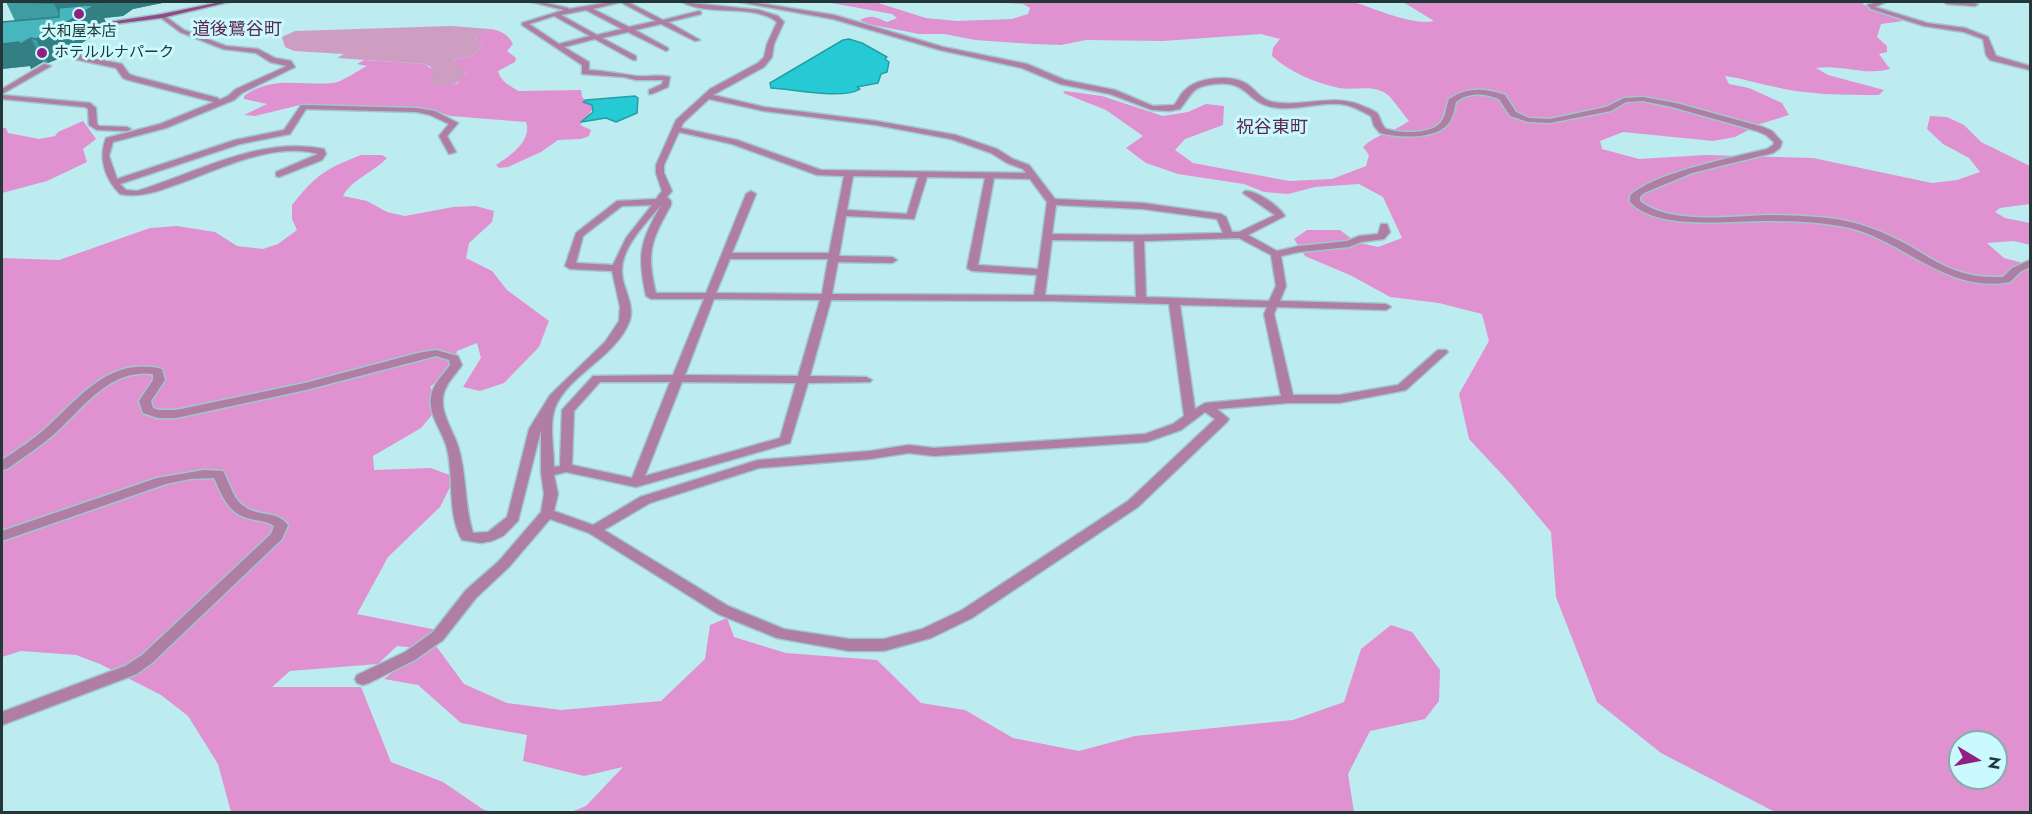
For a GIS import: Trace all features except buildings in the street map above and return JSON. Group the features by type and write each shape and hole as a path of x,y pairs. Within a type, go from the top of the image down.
{"main road":[{"path":"84,26 162,16 226,2"}],"street":[{"path":"535,2 570,10"},
{"path":"618,2 606,2 570,10 524,24 586,64 585,72 667,80 665,85 652,92"},
{"path":"624,2 697,40"},
{"path":"2,466 44,437 75,404 112,379 129,371 145,368 158,371 159,380 145,401 147,410 158,414 176,414 306,386 422,355 446,355 454,358 456,364 441,384 436,396 437,409 458,466 459,517 467,537 478,540 493,537 506,528 513,518 535,429 561,392 616,335 623,323 626,312 625,300 617,268 621,253 667,191 660,173 660,165 675,129 686,113 707,96 761,65 768,57 767,48 776,36 780,22 774,17 757,12 711,8 685,2"},
{"path":"742,2 834,17 951,52 1024,66 1063,82 1112,92 1161,110 1177,107 1188,91 1196,86 1219,81 1242,83 1250,88 1263,103 1273,105 1304,105 1328,100 1343,101 1374,115 1380,129 1404,133 1439,129 1445,123 1452,101 1472,92 1483,92 1502,97 1513,114 1537,121 1602,111 1624,100 1657,101 1760,129 1769,133 1778,142 1777,146 1770,151 1689,171 1641,191 1635,196 1635,202 1645,210 1701,220 1773,218 1858,226 1886,238 1933,266 1976,279 2006,280 2016,270 2031,263"},
{"path":"1883,2 1870,5 1873,8 1926,25 1975,32 1986,38 1990,55 1993,58 2031,68"},
{"path":"1947,2 1975,4"},
{"path":"585,7 666,49"},
{"path":"558,46 699,13"},
{"path":"555,14 633,58"},
{"path":"2,97 87,105 92,108 93,125 97,128 118,130 153,124 281,73 291,65 258,51 225,48 182,31 162,16"},
{"path":"77,54 77,57 83,60 119,66 123,73 131,78 215,100"},
{"path":"2,92 47,66"},
{"path":"238,91 231,98 163,126 109,140 105,156 114,183 123,192 137,194 243,158 276,150 321,151 319,158 279,174"},
{"path":"707,96 764,109 876,123 954,137 994,151 1026,167 1052,202 1039,299"},
{"path":"114,183 238,142 287,132 304,107 432,113 454,123 443,136 452,152"},
{"path":"675,129 734,142 813,172 849,175 924,173 1032,176"},
{"path":"843,213 911,217 924,173"},
{"path":"990,174 972,268 1041,273"},
{"path":"547,473 566,468 636,483 786,440 826,298 849,175"},
{"path":"636,483 751,194"},
{"path":"1047,237 1139,238 1241,235 1280,216 1278,212 1248,194"},
{"path":"617,268 570,266 579,235 620,203 661,200 666,201 666,205 650,234 643,261 651,296 1141,300 1386,307"},
{"path":"1052,202 1143,206 1221,217 1229,236"},
{"path":"1241,235 1275,254 1349,244 1359,239 1381,237 1385,232 1384,226"},
{"path":"1139,238 1141,300"},
{"path":"1275,254 1281,286 1279,296 1272,304 1269,314 1287,399"},
{"path":"726,256 892,260"},
{"path":"1174,302 1190,417"},
{"path":"594,530 645,500 758,464 870,455 909,449 934,452 1147,438 1177,427 1205,407 1287,399 1339,399 1402,388 1442,352"},
{"path":"566,468 568,410 597,378 866,381"},
{"path":"547,513 594,530 723,610 782,634 849,645 884,645 926,634 967,614 1133,504 1223,419 1205,407"},
{"path":"363,679 410,656 438,636 471,594 504,564 547,513 551,494 547,473 549,409"},
{"path":"2,536 141,488 203,473 218,474 234,505 246,515 276,520 281,525 277,536 147,659 130,670 2,719"}],"shaded area":[{"path":"826,2 875,2 926,18 957,21 1012,19 1028,14 1030,8 1023,4 989,2 1353,2 1393,16 1425,22 1434,21 1403,2 1868,2 1862,4 1903,21 1881,24 1877,37 1887,46 1887,52 1879,54 1890,69 1871,71 1835,67 1816,68 1828,75 1884,90 1879,95 1811,93 1725,76 1729,84 1749,88 1782,103 1789,115 1760,124 1735,137 1713,141 1623,132 1600,141 1602,149 1639,159 1706,155 1813,158 1932,183 1957,180 1980,172 1969,158 1943,144 1927,129 1930,116 1947,117 1964,125 1981,142 2030,166 2030,204 2000,208 1995,212 2005,218 2030,223 2030,245 2014,241 1987,243 2004,258 2030,265 2030,812 1775,812 1661,753 1597,702 1556,597 1551,532 1469,439 1459,394 1489,341 1482,314 1439,303 1390,297 1352,276 1305,256 1294,239 1307,230 1340,230 1356,242 1378,247 1402,238 1383,197 1359,184 1315,187 1288,194 1264,192 1244,184 1178,174 1146,163 1126,148 1143,136 1106,110 1063,93 1065,91 1102,96 1163,116 1188,112 1206,104 1224,106 1223,125 1185,139 1175,150 1193,163 1289,181 1332,179 1366,166 1369,155 1363,147 1409,121 1391,98 1383,92 1371,89 1339,88 1303,76 1272,56 1273,48 1280,39 1261,34 1163,41 1086,40 1061,45 1032,44 975,40 944,34 919,34 868,24 860,20 874,17 887,22 897,18 892,14"},
{"path":"451,26 490,29 475,37 483,47 472,56 453,60 463,67 466,75 458,82 445,87 430,85 431,67 424,64 337,58 344,54 294,51 285,47 282,37 295,31"},
{"path":"490,29 504,34 513,44 507,51 516,58 515,62 498,71 503,81 519,91 581,90 582,97 586,100 584,101 592,105 593,109 580,125 591,130 589,136 581,139 558,140 541,152 508,167 499,168 496,165 513,153 523,141 527,129 526,122 450,116 431,109 304,104 255,116 244,115 267,104 244,99 244,96 255,90 276,83 337,82 367,66 357,64 364,60 424,64 432,69 434,78 431,86 457,84 466,73 453,60 472,56 483,47 475,37"},
{"path":"83,121 96,139 83,149 87,162 47,181 2,193 2,128 6,128 8,133 39,139 55,136 58,132"},
{"path":"361,155 382,155 387,158 357,180 343,196 367,201 387,212 405,216 453,207 476,206 494,211 492,222 469,243 466,258 492,271 507,290 549,321 539,347 504,383 480,391 463,387 481,358 477,343 457,351 453,369 430,387 442,403 421,428 373,456 374,470 431,468 455,477 440,507 388,557 357,614 437,630 418,648 397,646 378,664 290,671 272,687 361,687 391,762 443,782 484,810 496,812 231,812 218,764 188,716 161,695 100,664 76,655 21,651 2,657 2,258 59,260 150,228 177,226 215,232 237,246 263,249 278,244 297,230 292,219 292,205 308,186 338,164"},
{"path":"727,618 734,637 786,653 877,660 921,703 965,710 1013,738 1079,751 1135,736 1293,720 1344,702 1361,649 1391,625 1412,632 1440,670 1439,701 1425,719 1370,731 1348,774 1354,812 571,812 586,806 623,767 584,776 523,761 527,735 461,723 418,685 384,679 416,655 436,646 464,684 507,703 561,710 661,701 705,659 710,625"}],"water":[{"path":"849,39 862,43 887,57 885,59 889,62 887,72 881,74 878,83 857,87 860,89 842,94 771,88 770,83 843,40"},
{"path":"635,96 638,98 637,113 616,122 606,118 581,122 593,112 592,105 583,102 586,100"}],"place":[{"name":"大和屋本店","path":"79,14"},
{"name":"ホテルルナパーク","path":"42,53"}],"district":[{"name":"道後鷺谷町","path":"237,31"},
{"name":"祝谷東町","path":"1272,129"}]}
